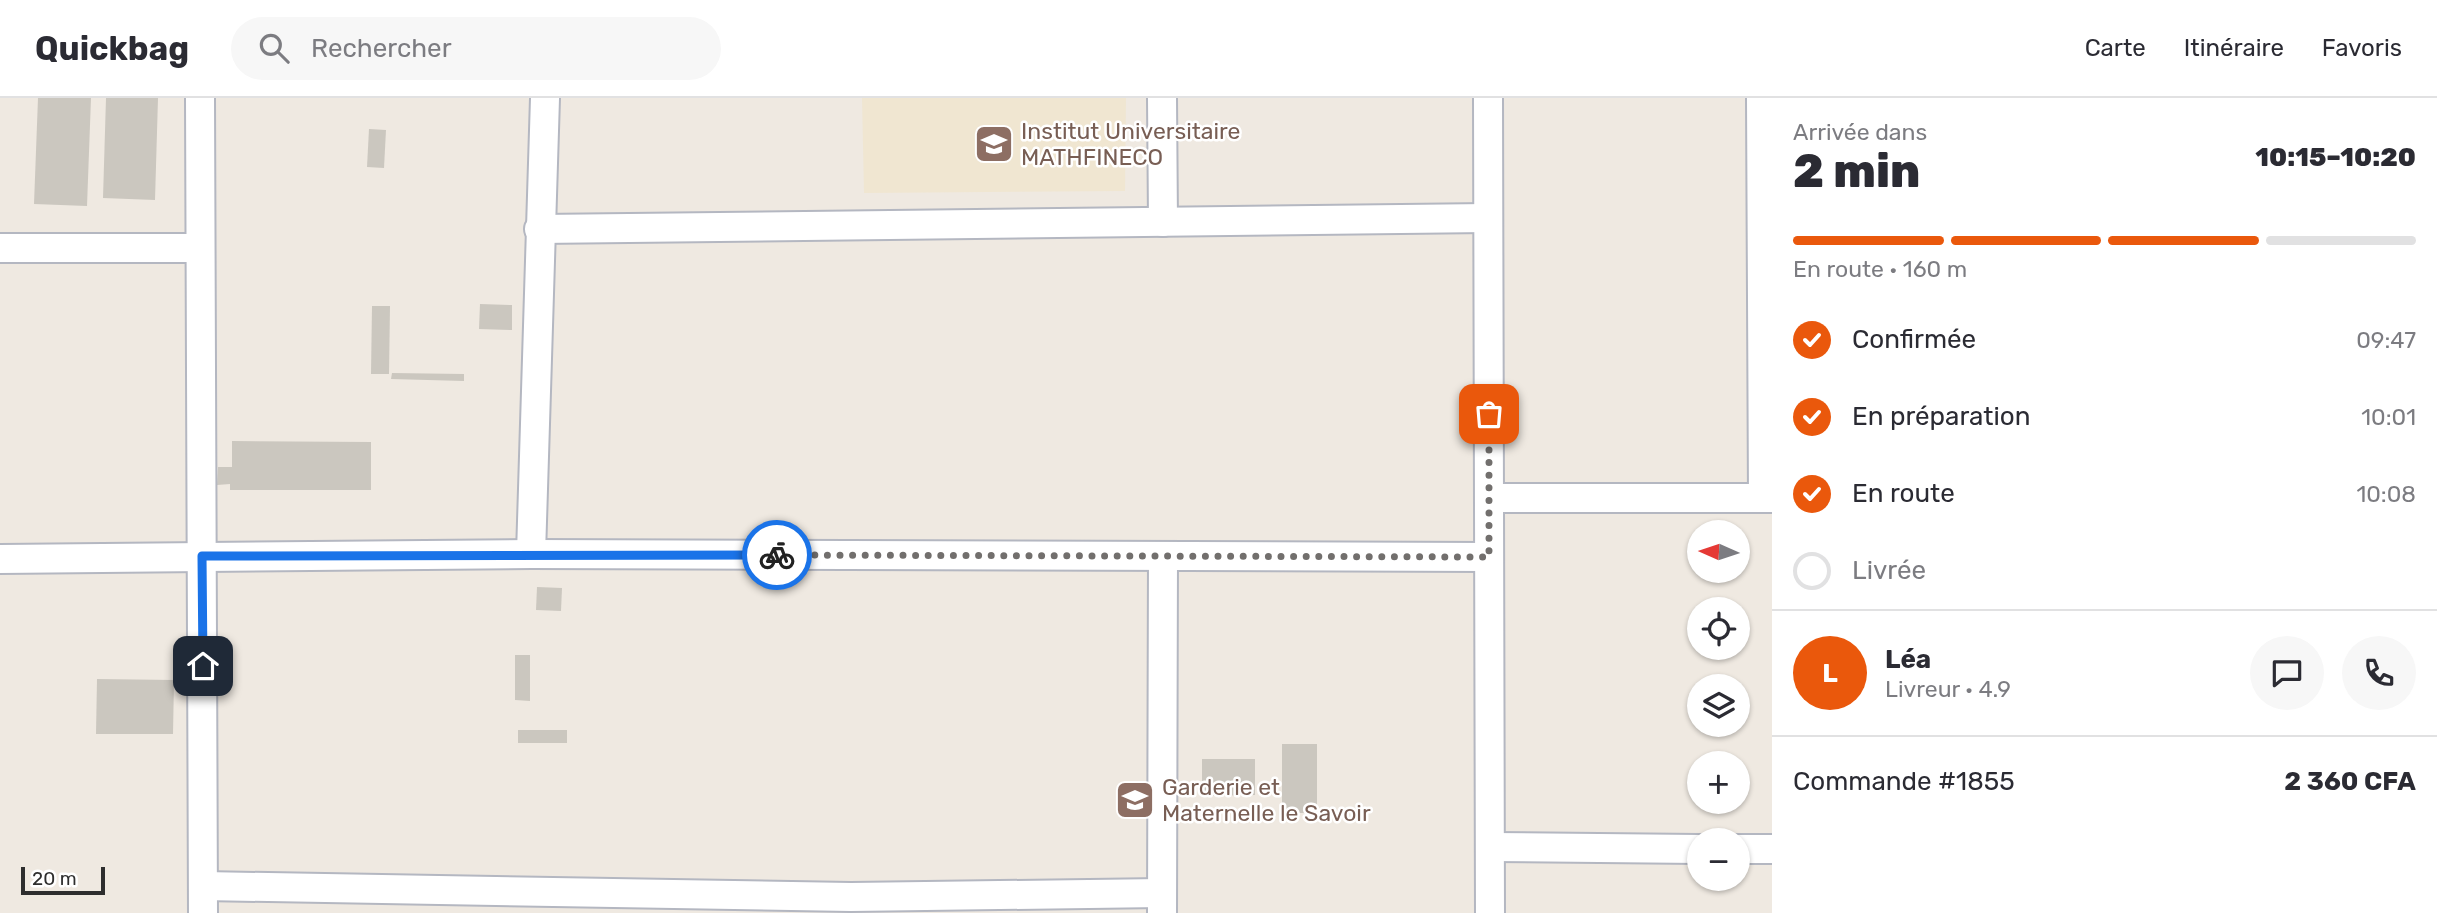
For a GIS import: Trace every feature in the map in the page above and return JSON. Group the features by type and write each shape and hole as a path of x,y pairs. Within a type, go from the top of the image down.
{"street":[{"path":"200,98 203,899 851,905 1162,903 1163,556"},
{"path":"531,554 545,98"},
{"path":"1162,98 1163,222"},
{"path":"1488,98 1490,913"},
{"path":"1489,498 1767,498 1767,235 1761,98"},
{"path":"539,229 1488,218"},
{"path":"0,248 199,248"},
{"path":"0,559 531,554 1489,557"},
{"path":"1490,847 1687,849"},
{"path":"1750,849 1772,849"}],"shaded area":[{"name":"Institut Universitaire MATHFINECO","path":"862,98 1126,98 1125,191 864,193"}],"building":[{"path":"38,98 91,98 87,206 34,204"},
{"path":"106,98 158,98 155,200 103,198"},
{"path":"369,129 386,130 384,168 367,167"},
{"path":"480,304 512,305 512,330 479,329"},
{"path":"372,306 390,306 389,374 371,374"},
{"path":"392,373 464,374 464,381 391,379"},
{"path":"232,441 371,442 371,490 230,490 230,484 217,485 218,467 232,467"},
{"path":"537,587 562,588 561,611 536,610"},
{"path":"515,655 530,655 530,701 515,700"},
{"path":"97,679 174,680 173,734 96,734"},
{"path":"518,730 567,730 567,743 518,743"},
{"path":"1282,744 1317,744 1317,813 1282,813"},
{"path":"1202,759 1255,759 1255,795 1202,796"}],"way so far":[{"path":"777,555 1489,557 1489,414"}],"place":[{"name":"Institut Universitaire MATHFINECO","path":"994,144"},
{"name":"Garderie et Maternelle le Savoir","path":"1135,800"}],"route":[{"path":"203,666 202,556 777,555"}]}
